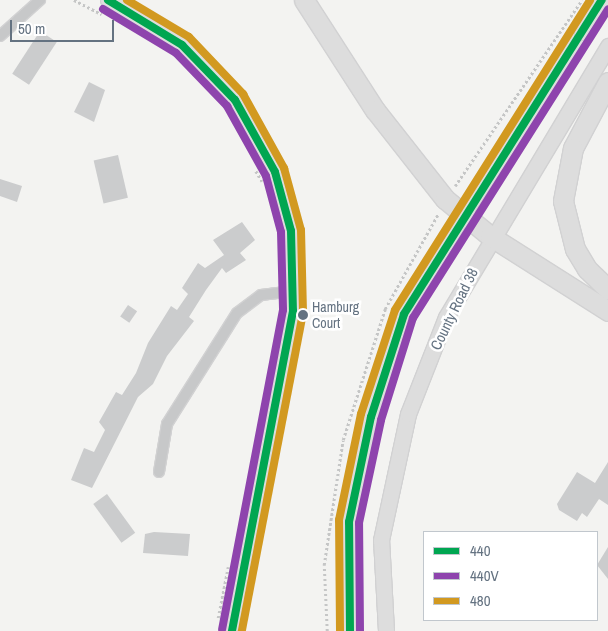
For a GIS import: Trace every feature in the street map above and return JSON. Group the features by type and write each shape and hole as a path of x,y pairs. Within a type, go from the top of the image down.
{"highway":[{"path":"304,0 375,110 445,199 490,236 608,311"},
{"path":"600,0 608,6"},
{"path":"608,82 573,148 563,201 575,249 587,269 608,289"}],"main road":[{"path":"108,0 182,45 214,75 245,114 284,200 291,231 294,291 232,631"},
{"path":"350,631 349,522 371,417 404,314 463,214 582,32 600,0"},
{"name":"County Road 38","path":"386,631 381,540 408,414 446,317 490,236 607,47"}],"street":[{"path":"0,36 40,0"},
{"path":"159,472 167,424 237,313 261,295 294,291"}],"path":[{"path":"74,0 110,18"},
{"path":"568,22 582,0"},
{"path":"255,167 264,189"},
{"path":"218,624 230,558"}],"building":[{"path":"40,31 57,42 29,85 12,74"},
{"path":"89,82 105,90 94,122 74,112"},
{"path":"118,155 128,198 104,203 94,161"},
{"path":"0,179 22,186 17,202 0,196"},
{"path":"242,222 255,240 240,253 246,260 226,273 222,268 206,290 189,317 194,321 167,356 153,384 138,397 92,488 71,480 84,448 94,452 105,430 99,422 116,392 122,395 136,373 148,343 171,306 177,310 188,294 182,288 198,263 205,268 224,255 213,240"},
{"path":"128,305 137,311 129,323 120,317"},
{"path":"608,462 608,505 599,499 587,517 582,513 577,521 559,510 557,504 577,472 595,483"},
{"path":"107,494 135,533 121,543 93,504"},
{"path":"154,532 190,534 188,556 143,553 145,534"},
{"path":"608,547 608,579 598,566"}],"transit line":[{"name":"440","path":"108,0 182,45 235,100 275,172 291,231 293,311 232,631"},
{"name":"480","path":"127,0 189,37 243,94 284,168 301,230 303,313 242,631"},
{"name":"480","path":"340,631 339,520 361,414 395,310 590,0"},
{"name":"440","path":"350,631 349,522 371,417 404,314 602,0"},
{"name":"440V","path":"103,9 176,53 227,106 266,176 281,232 283,310 222,629"},
{"name":"440V","path":"360,631 359,523 381,420 413,318 608,9"}],"place":[{"name":"Hamburg Court","path":"303,315"}]}
